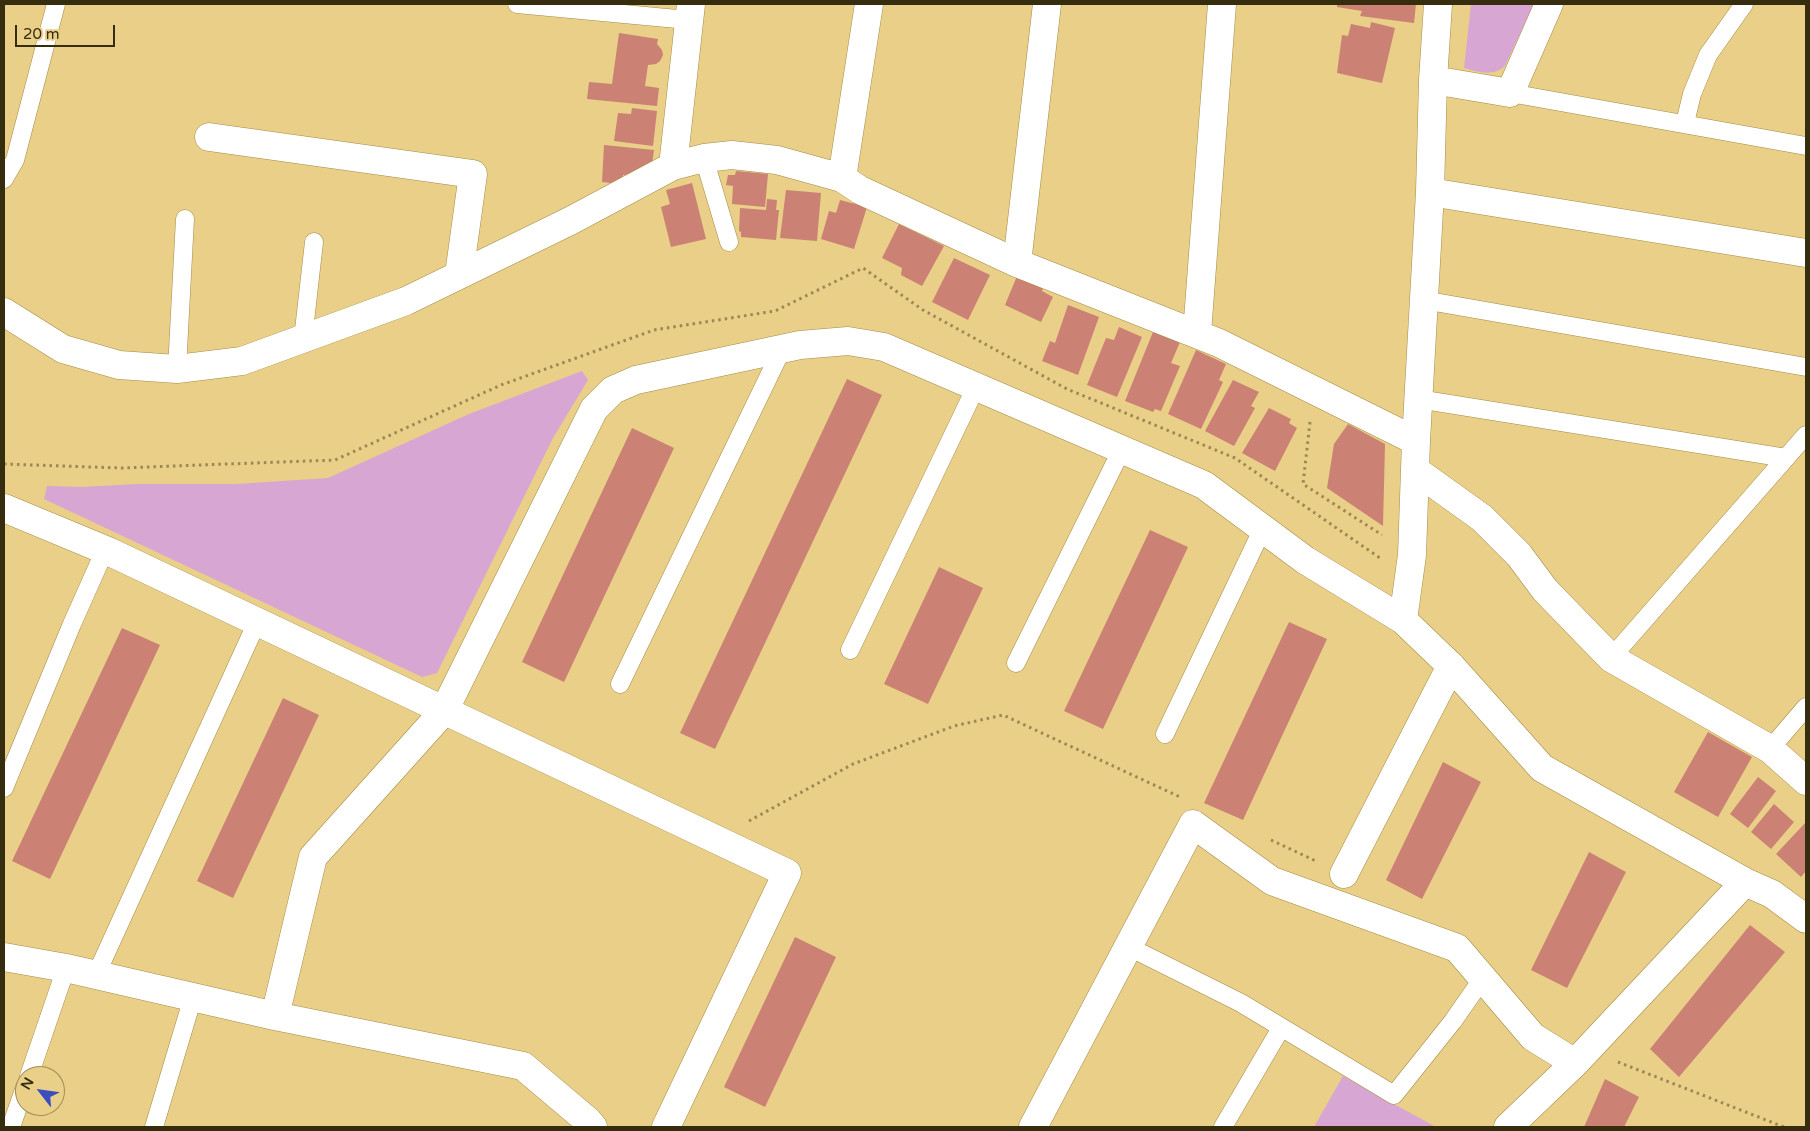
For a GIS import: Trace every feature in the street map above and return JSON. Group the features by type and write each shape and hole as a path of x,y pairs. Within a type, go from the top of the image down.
{"street":[{"path":"842,178 869,4"},
{"path":"1017,263 1047,4"},
{"path":"1197,333 1222,4"},
{"path":"1403,620 1412,555 1438,4"},
{"path":"1433,80 1510,93 1549,4"},
{"path":"673,166 689,12"},
{"path":"209,137 474,174 459,275"},
{"path":"4,312 62,349 119,365 177,369 242,361 406,301 570,221 673,166 704,158 732,155 777,160 842,178 860,190 1017,263 1197,333 1314,389 1416,441"},
{"path":"1430,192 1806,254"},
{"path":"276,1016 313,857 444,711 594,409 613,390 636,380 800,345 848,341 884,347 1204,485 1305,560 1403,620 1452,666 1542,768 1745,882 1772,894 1806,919"},
{"path":"1415,470 1482,518 1518,555 1545,590 1611,658 1770,749 1806,781"},
{"path":"4,508 105,550 787,873 666,1127"},
{"path":"1344,874 1452,666"},
{"path":"1033,1127 1193,824 1272,881 1457,948 1533,1037 1575,1063"},
{"path":"1508,1127 1575,1063 1745,882"},
{"path":"4,957 66,968 276,1016 522,1066 593,1127"}],"lane":[{"path":"4,179 15,160 56,4"},
{"path":"517,4 689,12"},
{"path":"1685,123 1692,94 1708,55 1744,4"},
{"path":"1510,93 1806,146"},
{"path":"704,158 729,242"},
{"path":"177,369 185,219"},
{"path":"303,339 314,242"},
{"path":"1423,300 1806,367"},
{"path":"620,684 782,349"},
{"path":"850,650 976,387"},
{"path":"1418,399 1786,458"},
{"path":"1611,658 1806,435"},
{"path":"1016,663 1122,449"},
{"path":"1165,734 1263,528"},
{"path":"4,788 105,550"},
{"path":"96,975 257,622"},
{"path":"1770,749 1806,707"},
{"path":"1128,946 1241,1003 1394,1095 1453,1021 1483,978"},
{"path":"32,1066 66,968"},
{"path":"154,1127 192,997"},
{"path":"1223,1127 1280,1028"}],"path":[{"path":"1314,389 1303,484 1412,555"}],"shaded area":[{"path":"1471,4 1534,4 1505,66 1495,72 1485,73 1464,68"},
{"path":"582,371 588,380 553,438 437,673 422,677 44,499 47,486 237,484 328,478 469,414"},
{"path":"1343,1076 1436,1127 1314,1127"}],"building":[{"path":"1337,4 1416,4 1414,23 1360,16 1362,11 1337,7"},
{"path":"1371,22 1395,28 1382,83 1337,73 1342,35 1348,36 1351,24 1370,28"},
{"path":"619,33 658,39 657,44 662,50 663,55 656,64 648,65 645,86 659,88 657,106 587,99 589,82 612,84"},
{"path":"632,108 657,111 653,146 614,141 618,113 631,114"},
{"path":"604,145 654,150 652,165 639,174 623,175 621,184 602,182"},
{"path":"736,171 768,174 765,207 732,204 733,186 726,185 728,175 735,175"},
{"path":"692,183 706,239 671,247 661,207 670,204 666,190"},
{"path":"786,190 821,193 817,241 780,238"},
{"path":"767,199 777,200 776,210 779,210 776,240 741,237 741,232 739,231 740,208 766,210"},
{"path":"840,200 867,207 854,249 821,239 829,211 836,213"},
{"path":"899,224 944,246 922,286 901,275 902,268 882,258"},
{"path":"954,258 990,275 968,320 932,302"},
{"path":"1017,276 1043,288 1042,291 1053,297 1041,322 1005,305"},
{"path":"1068,305 1099,317 1078,375 1042,361 1050,341 1055,343"},
{"path":"1119,327 1142,337 1117,397 1087,385 1106,338 1114,340"},
{"path":"1153,332 1180,342 1171,363 1180,366 1161,411 1155,409 1153,412 1125,401"},
{"path":"1196,350 1226,364 1219,380 1223,382 1201,429 1168,414"},
{"path":"847,379 882,395 715,749 680,733"},
{"path":"1233,380 1259,392 1251,406 1255,408 1234,446 1205,431"},
{"path":"1269,408 1291,419 1289,423 1297,428 1275,471 1242,453"},
{"path":"1348,424 1385,444 1383,526 1327,488 1334,444"},
{"path":"632,428 674,448 564,682 522,662"},
{"path":"1150,530 1188,547 1103,729 1064,711"},
{"path":"939,567 983,588 928,704 884,684"},
{"path":"1289,622 1327,639 1243,820 1204,803"},
{"path":"122,628 160,645 50,879 12,861"},
{"path":"283,698 319,715 233,898 197,881"},
{"path":"1708,732 1752,757 1718,817 1674,792"},
{"path":"1443,762 1481,782 1422,899 1386,880"},
{"path":"1758,777 1776,791 1748,828 1730,814"},
{"path":"1774,804 1794,822 1771,849 1751,832"},
{"path":"1806,822 1806,871 1801,877 1776,854"},
{"path":"1589,852 1626,872 1567,988 1531,970"},
{"path":"1750,925 1785,952 1679,1077 1650,1049"},
{"path":"795,937 836,957 765,1107 724,1087"},
{"path":"1605,1079 1639,1097 1624,1127 1584,1127"}]}
